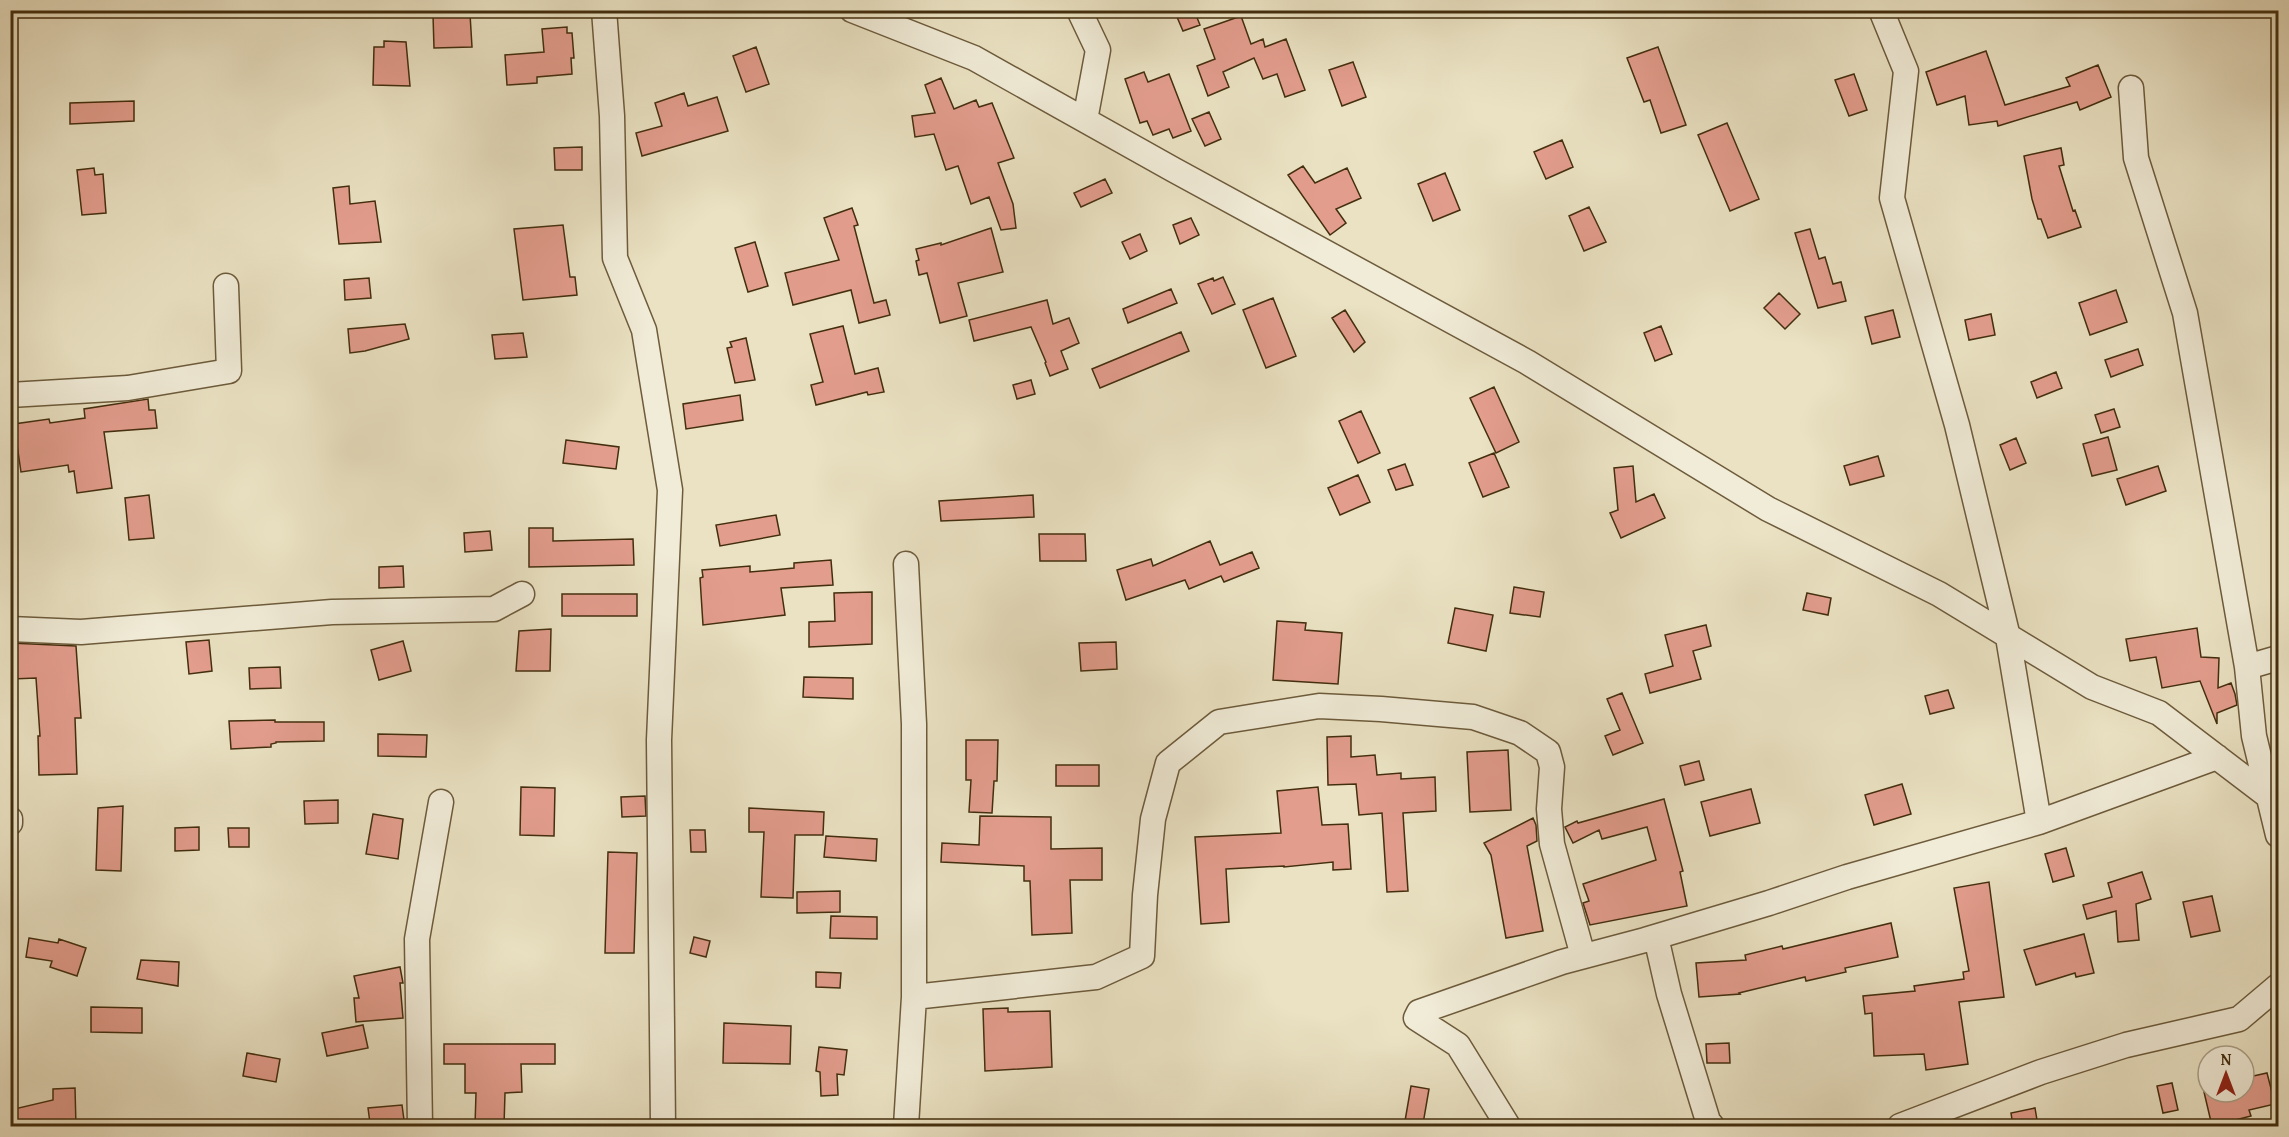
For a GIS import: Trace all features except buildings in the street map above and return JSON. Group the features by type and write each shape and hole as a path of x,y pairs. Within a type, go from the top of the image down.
{"street":[{"path":"604,10 612,116 615,258 644,330 670,490 659,740 663,1126"},
{"path":"852,10 974,58 1527,362 1768,509 1939,594 2092,687 2158,712 2273,799"},
{"path":"1078,10 1098,50 1085,120"},
{"path":"1881,10 1906,71 1893,198 1957,425 2007,637 2039,822"},
{"path":"2131,88 2136,158 2185,314 2247,667 2254,736 2273,799 2278,835"},
{"path":"10,395 128,388 228,370 226,286"},
{"path":"906,564 914,724 914,997 906,1126"},
{"path":"10,630 81,632 332,612 494,609 522,594"},
{"path":"2247,667 2278,658"},
{"path":"914,997 1096,977 1142,956 1145,895 1153,819 1168,763 1219,722 1319,706 1473,717 1520,733 1548,752 1552,767 1549,809 1552,844 1583,956"},
{"path":"1508,1126 1458,1045 1416,1018 1419,1012 1562,962 1656,937 1847,877 2039,822 2217,758"},
{"path":"420,1126 417,939 441,802"},
{"path":"1656,937 1676,1015 1708,1121 1712,1126"},
{"path":"1900,1126 2041,1072 2126,1045 2239,1019 2278,986"}]}
